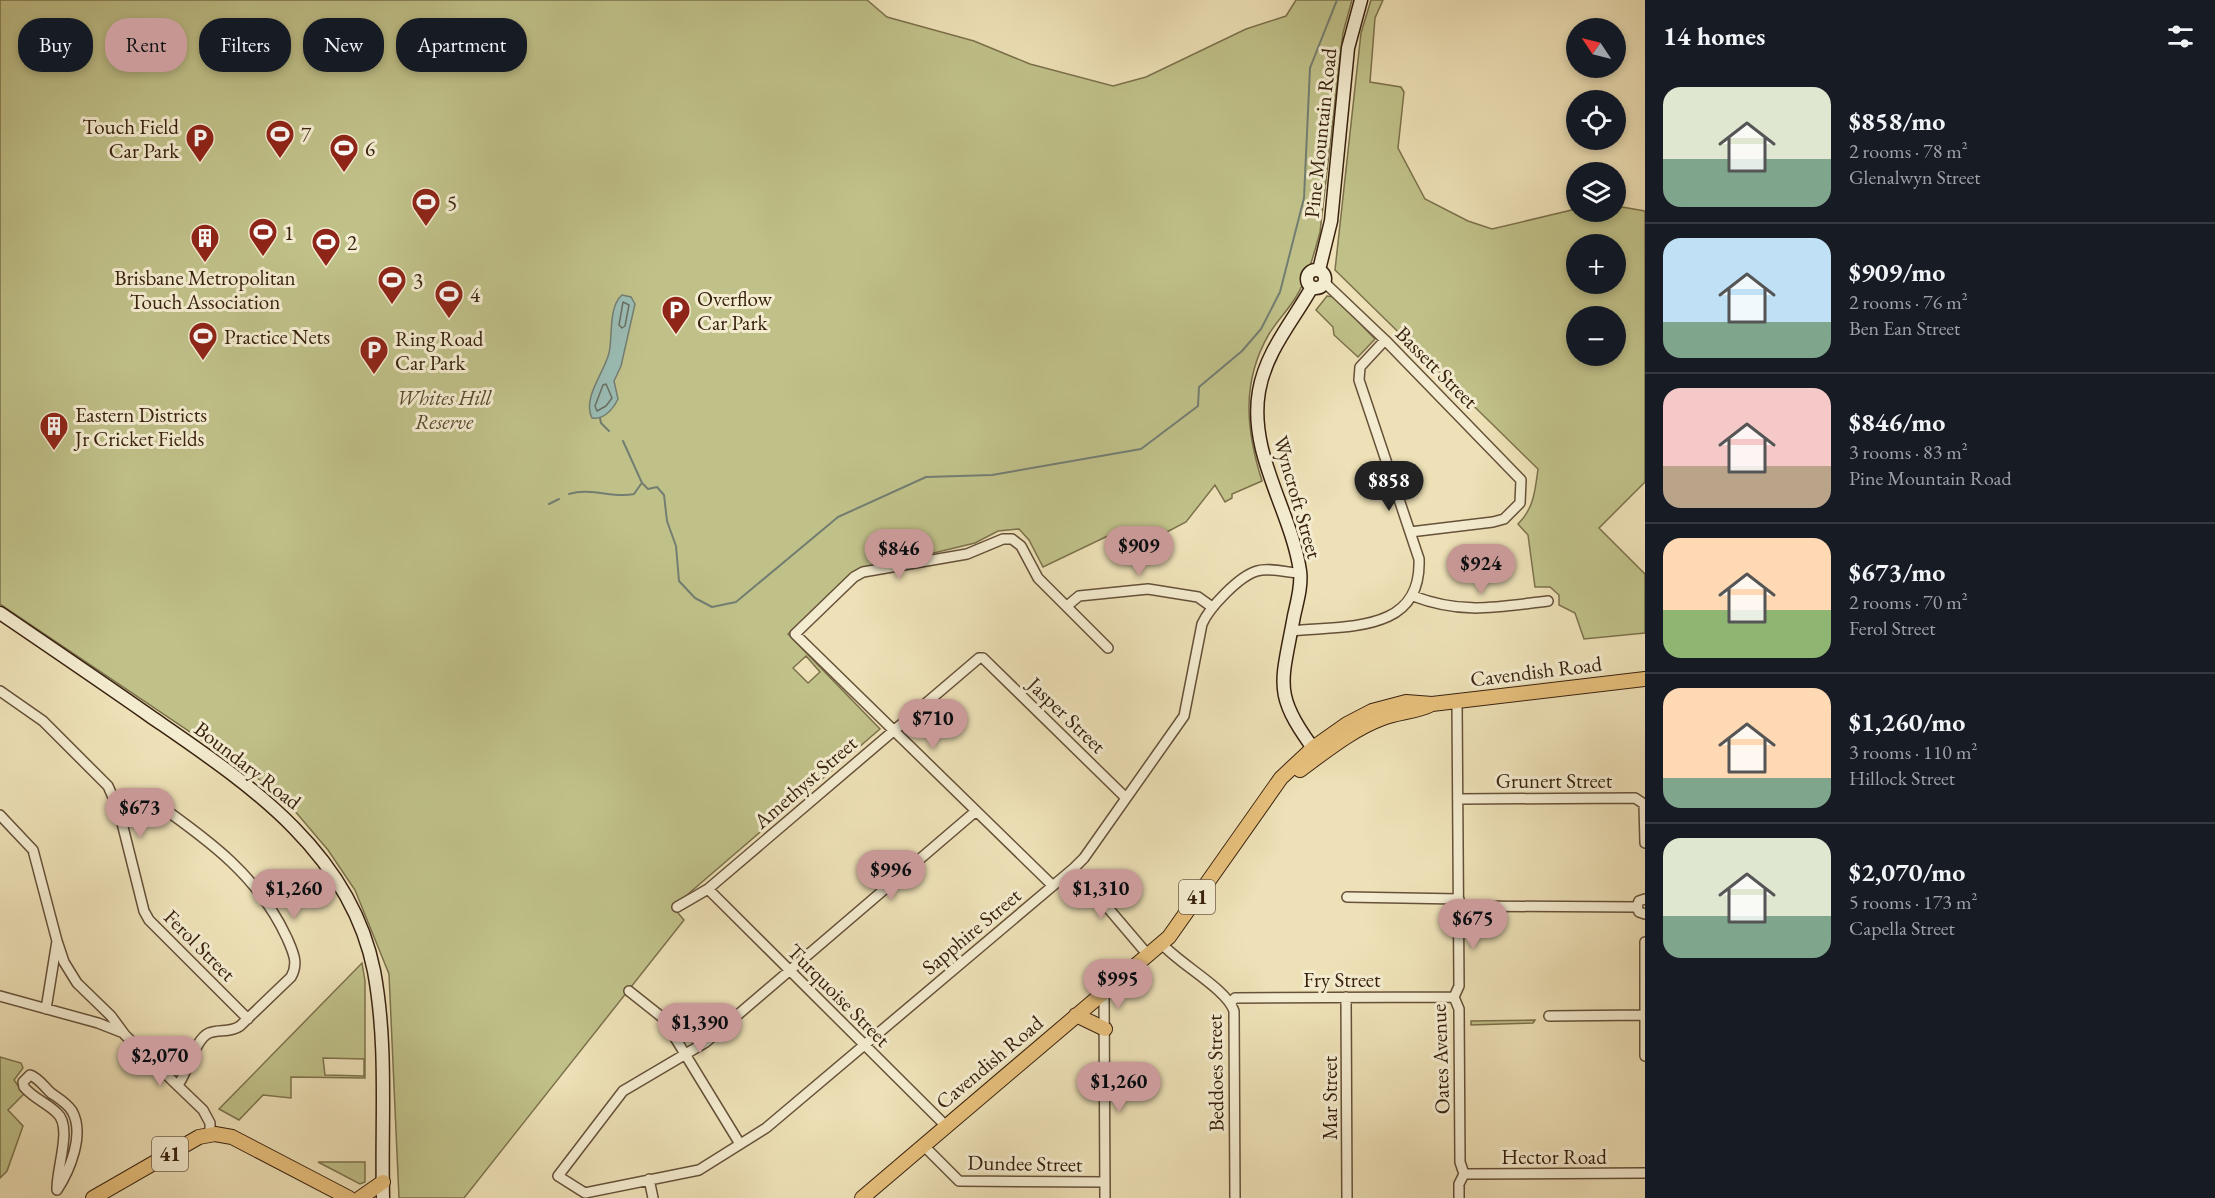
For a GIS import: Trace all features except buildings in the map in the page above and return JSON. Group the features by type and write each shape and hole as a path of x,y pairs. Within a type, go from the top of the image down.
{"main road":[{"name":"Cavendish Road","path":"862,1198 1161,944 1176,927 1286,773 1316,752 1355,718 1406,702 1432,704 1457,702 1645,679"},
{"path":"1076,1015 1105,1029"},
{"name":"41","path":"93,1198 194,1139 210,1134 239,1140 349,1198"},
{"path":"360,1198 383,1182"}],"street":[{"name":"Pine Mountain Road","path":"1318,285 1307,282 1307,275 1312,270 1319,270 1331,221 1348,48 1361,0"},
{"name":"Bassett Street","path":"1318,285 1385,340 1521,480 1520,503 1504,519 1410,532"},
{"name":"Wyncroft Street","path":"1316,752 1290,715 1284,698 1283,676 1300,573 1259,438 1258,414 1259,392 1270,354 1318,285"},
{"path":"1291,631 1372,622 1392,616 1407,605 1413,596 1419,574 1419,559 1359,380 1360,367 1385,340"},
{"path":"1052,885 795,634 854,577 863,572 967,554 1003,539 1012,539 1021,546 1038,578 1108,648"},
{"name":"Sapphire Street","path":"685,1055 617,1096 558,1176 585,1193 699,1170 766,1128 1084,858 1184,716 1202,624 1212,607 1249,575 1257,571 1300,573"},
{"path":"1067,606 1079,596 1148,589 1198,597 1212,607"},
{"path":"1413,596 1436,605 1469,610 1548,601"},
{"name":"Boundary Road","path":"0,613 259,793 311,844 341,886 360,927 370,958 379,1002 383,1198"},
{"name":"Jasper Street","path":"983,658 1126,798"},
{"name":"Amethyst Street","path":"676,908 708,889 965,669 983,658"},
{"name":"Ferol Street","path":"0,691 43,721 108,786 118,811 144,911 149,920 248,1018"},
{"name":"Oates Avenue","path":"1457,702 1459,986 1454,997 1459,1009 1460,1162 1464,1174 1459,1184 1459,1198"},
{"name":"Grunert Street","path":"1458,799 1635,798 1644,804 1645,843"},
{"path":"118,811 156,803 211,841 248,878 265,899 294,953 296,969 248,1018 234,1030 210,1033 203,1038 187,1074 178,1085"},
{"path":"685,1055 706,1042 976,811"},
{"path":"1,817 33,850 57,941 73,978 111,1016 125,1035 203,1110 210,1123 210,1134"},
{"path":"1074,868 1148,955"},
{"name":"Turquoise Street","path":"708,889 946,1126"},
{"path":"1347,897 1459,903 1637,907"},
{"path":"1645,899 1639,901 1637,907 1639,912 1645,914"},
{"path":"46,1009 57,941"},
{"path":"1645,942 1645,1056"},
{"name":"Beddoes Street","path":"1161,944 1179,962 1231,1002 1234,1011 1235,1198"},
{"path":"629,991 663,1018 740,1144"},
{"path":"1104,992 1105,1198"},
{"path":"0,996 98,1023 125,1035"},
{"name":"Mar Street","path":"1346,997 1347,1198"},
{"name":"Fry Street","path":"1231,1002 1235,998 1454,997"},
{"path":"1549,1016 1644,1015"},
{"path":"30,1075 36,1077 66,1104 76,1120 71,1163 57,1194 57,1178 65,1127 57,1113 24,1087 23,1082 30,1075"},
{"name":"Dundee Street","path":"923,1145 959,1181 1105,1182"},
{"name":"Hector Road","path":"1464,1174 1645,1173"},
{"path":"649,1179 653,1198"}],"green space":[{"name":"Whites Hill Reserve","path":"0,0 867,0 887,17 974,41 1030,64 1113,86 1146,77 1246,29 1286,16 1296,0 1352,0 1343,33 1320,232 1300,289 1269,334 1260,352 1250,388 1252,443 1262,481 1232,494 1232,498 1225,502 1215,485 1186,522 1165,533 1116,532 1043,567 1029,540 1019,529 998,531 975,543 855,572 788,634 880,729 673,907 684,920 464,1198 399,1198 389,974 355,890 328,850 294,810 254,775 0,604","holes":["806,656 820,672 808,683 793,668"]},
{"path":"1371,0 1383,0 1375,18 1370,82 1401,87 1404,92 1398,148 1425,199 1468,221 1492,229 1566,211 1566,222 1626,222 1626,208 1645,211 1645,482 1599,528 1645,574 1645,633 1584,639 1575,613 1559,605 1559,595 1550,587 1535,587 1528,535 1518,524 1531,505 1538,469 1335,270 1361,33"},
{"path":"1327,296 1334,297 1375,339 1358,357 1334,335 1333,327 1316,310"},
{"path":"362,963 365,981 365,1078 291,1077 291,1098 263,1095 239,1120 219,1109","holes":["323,1058 364,1059 364,1076 325,1075"]},
{"path":"1535,1020 1533,1023 1471,1025 1471,1021"},
{"path":"0,1057 21,1063 23,1068 14,1080 24,1094 8,1110 23,1126 7,1171 0,1178"},
{"path":"318,1162 365,1162 365,1182 360,1184"}],"water":[{"path":"622,295 631,297 635,304 621,366 614,381 618,399 608,413 592,418 590,402 609,353 613,314"}],"waterway":[{"path":"623,441 642,483 648,489 657,487 664,495 667,521 676,546 679,581 695,598 712,607 736,602 838,517 926,477 992,475 1141,449 1198,406 1199,387 1242,351 1261,329 1280,292 1304,198 1310,68 1337,0"},
{"path":"600,418 601,423 609,431"},
{"path":"569,494 577,492 634,494 641,484"},
{"path":"549,504 559,499"}],"place":[{"name":"7","path":"280,160"},
{"name":"Touch Field Car Park","path":"200,164"},
{"name":"6","path":"344,174"},
{"name":"5","path":"426,228"},
{"name":"1","path":"263,258"},
{"name":"Brisbane Metropolitan Touch Association","path":"205,264"},
{"name":"2","path":"326,268"},
{"name":"3","path":"392,306"},
{"name":"4","path":"449,320"},
{"name":"Overflow Car Park","path":"676,336"},
{"name":"Practice Nets","path":"203,362"},
{"name":"Ring Road Car Park","path":"374,376"},
{"name":"Eastern Districts Jr Cricket Fields","path":"54,452"}]}
